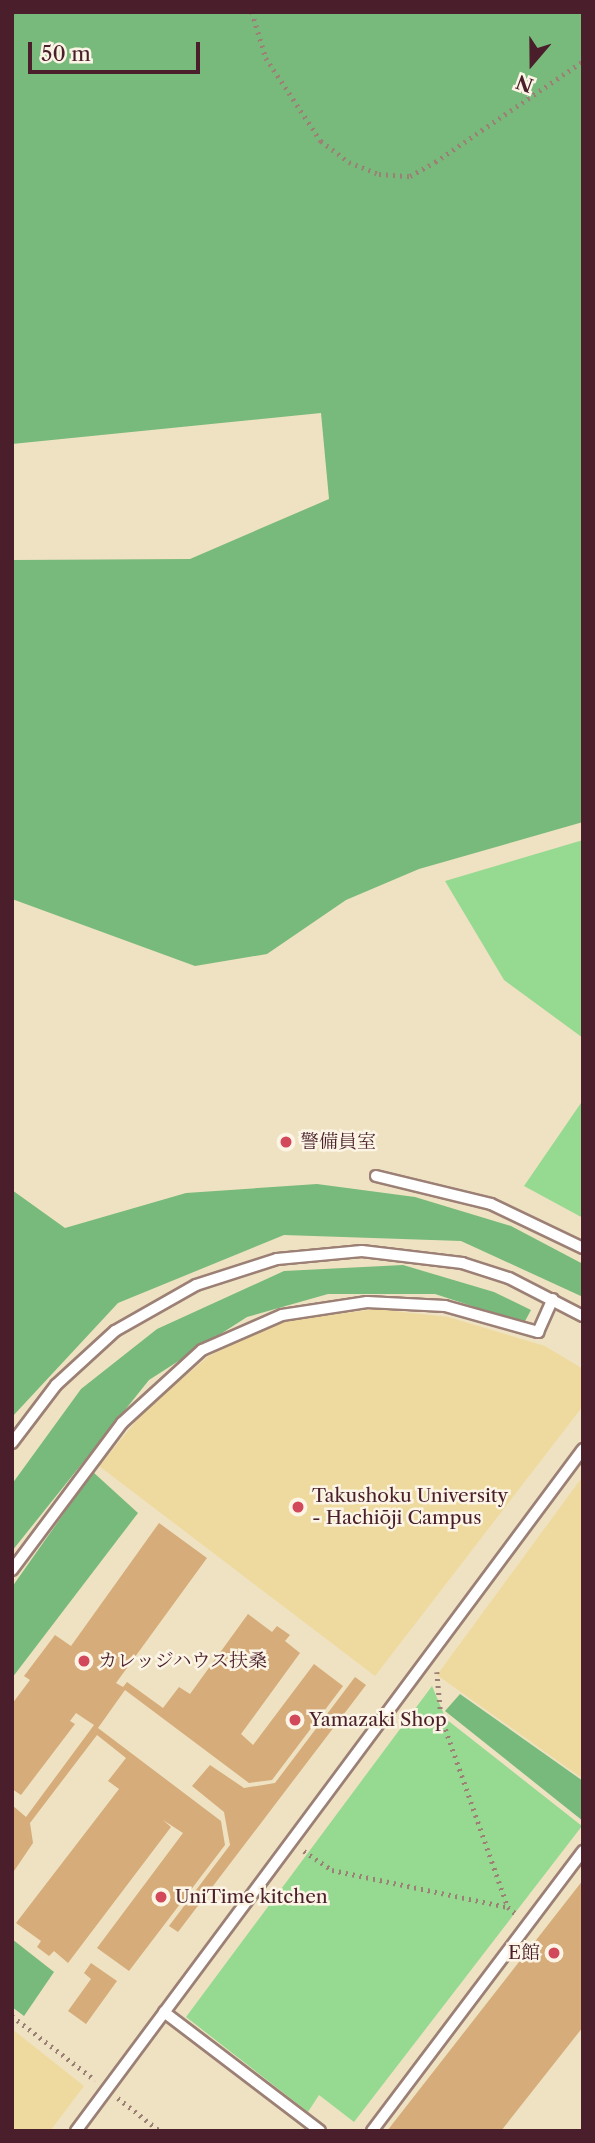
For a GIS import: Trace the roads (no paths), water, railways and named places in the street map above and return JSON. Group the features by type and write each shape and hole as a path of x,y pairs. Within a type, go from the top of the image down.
{"lane":[{"path":"376,1175 491,1204 583,1248"},
{"path":"12,1443 56,1385 115,1331 165,1300 235,1270 321,1252 405,1253 462,1263 553,1299 583,1316"},
{"path":"12,1570 122,1423 202,1350 282,1315 367,1302 445,1306 538,1332 553,1299"},
{"path":"76,2131 583,1449"},
{"path":"372,2131 583,1851"},
{"path":"164,2012 320,2131"}],"place":[{"name":"警備員室","path":"286,1142"},
{"name":"Takushoku University - Hachiōji Campus","path":"298,1507"},
{"name":"カレッジハウス扶桑","path":"84,1661"},
{"name":"Yamazaki Shop","path":"295,1720"},
{"name":"UniTime kitchen","path":"161,1897"},
{"name":"E館","path":"554,1953"}]}
